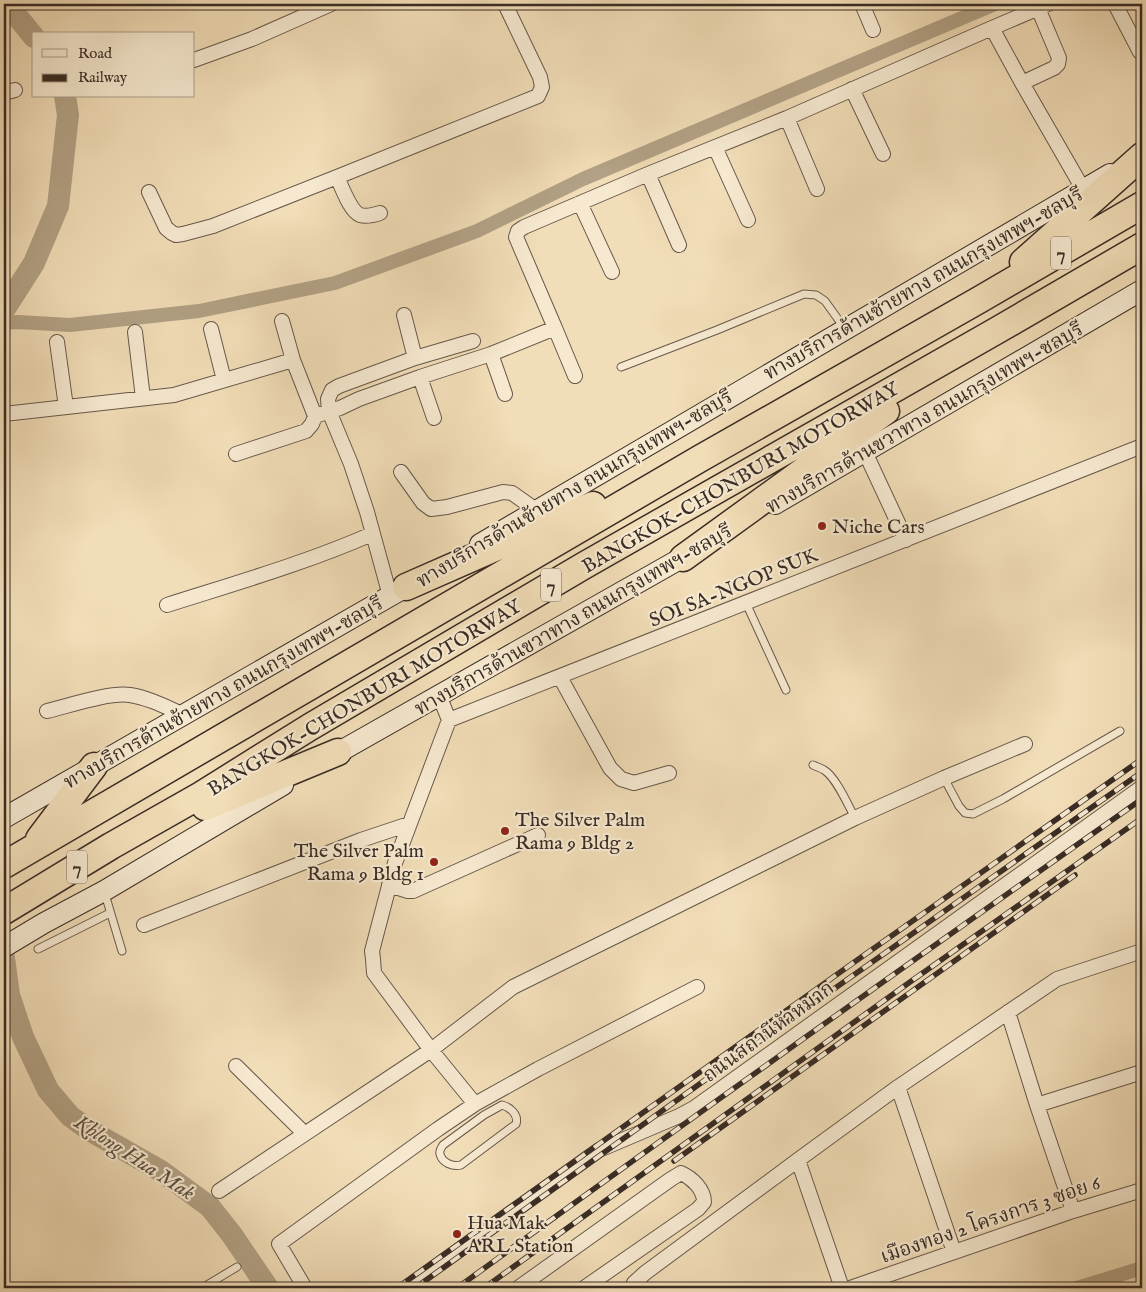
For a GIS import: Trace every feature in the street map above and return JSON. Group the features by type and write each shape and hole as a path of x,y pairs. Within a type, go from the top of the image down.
{"highway":[{"path":"979,300 1142,156"},
{"name":"BANGKOK-CHONBURI MOTORWAY","path":"4,865 701,458 1142,205"},
{"name":"BANGKOK-CHONBURI MOTORWAY","path":"4,911 111,846 201,795 310,727 577,570 1142,246"},
{"path":"683,558 996,331"},
{"path":"398,591 701,458"},
{"path":"111,846 338,752"},
{"path":"32,848 94,766"}],"main road":[{"name":"ทางบริการด้านซ้ายทาง ถนนกรุงเทพฯ-ชลบุรี","path":"4,818 398,591 1142,156"},
{"name":"ทางบริการด้านขวาทาง ถนนกรุงเทพฯ-ชลบุรี","path":"4,947 104,891 338,752 683,558 1142,290"}],"street":[{"path":"195,60 252,39 331,4"},
{"path":"149,192 166,228 176,235 183,234 213,226 538,96 542,87 540,78 505,4"},
{"path":"862,4 873,30"},
{"path":"1116,4 1140,52"},
{"path":"575,376 516,237 518,231 648,174 787,118 1043,6 1059,58 1058,64 1054,68 1022,82"},
{"path":"992,28 1083,189"},
{"path":"852,89 883,154"},
{"path":"787,118 817,189"},
{"path":"715,147 748,220"},
{"path":"648,174 678,245"},
{"path":"337,177 354,211 360,215 370,216 380,213"},
{"path":"580,203 612,272"},
{"path":"404,315 415,358"},
{"path":"282,320 293,360 351,464 367,512 372,534 398,591"},
{"path":"322,413 420,377 491,354 555,328"},
{"path":"211,329 224,380"},
{"path":"135,332 143,398"},
{"path":"236,454 306,431 322,413 332,390 339,386 415,358 473,341"},
{"path":"57,342 66,407"},
{"path":"491,354 505,394"},
{"path":"4,414 174,395 293,360"},
{"path":"420,377 434,418"},
{"name":"SOI SA-NGOP SUK","path":"449,720 1142,446"},
{"path":"865,452 906,540"},
{"path":"401,472 422,503 431,509 447,507 503,492 512,493 536,510"},
{"path":"167,605 270,573 338,549 372,534"},
{"path":"560,677 610,768 621,778 634,783 669,773"},
{"path":"46,711 106,696 127,695 147,699 184,715"},
{"path":"439,695 449,720 396,863 372,951 374,973 431,1050 475,1104"},
{"path":"219,1191 431,1050 513,987 855,818 1025,744"},
{"name":"ถนนสถานีหัวหมาก","path":"406,1288 599,1150 679,1116 700,1104 1142,788"},
{"path":"144,926 361,840 410,824"},
{"path":"389,884 413,891 538,835"},
{"path":"632,1288 634,1283 645,1274 898,1087 1057,979 1142,952"},
{"path":"305,1288 279,1244 475,1104 538,1069 697,987"},
{"path":"1008,1012 1037,1106 1073,1211"},
{"path":"236,1066 304,1134"},
{"path":"1037,1106 1142,1072"},
{"path":"898,1087 954,1252"},
{"path":"798,1160 842,1288"},
{"path":"518,1288 671,1179 681,1173 690,1177 704,1195 704,1202 698,1209 584,1288"},
{"name":"เมืองทอง 2 โครงการ 3 ซอย 6","path":"850,1288 1073,1211 1142,1190"}],"lane":[{"path":"621,367 804,294 816,295 825,301 845,329"},
{"path":"746,603 786,690"},
{"path":"944,778 959,806 965,813 973,814 1003,799 1120,731"},
{"path":"813,765 829,774 855,818"},
{"path":"104,891 122,951"},
{"path":"38,950 110,913"},
{"path":"502,1105 506,1106 518,1120 516,1124 461,1165 448,1164 440,1155 443,1145 484,1115 502,1105"},
{"path":"438,1129 435,1134 436,1138 443,1145"},
{"path":"202,1288 237,1267"}],"waterway":[{"name":"Khlong Hua Mak","path":"7,4 32,35"},
{"path":"4,323 70,325 199,311 335,283 477,231 583,179 995,4"},
{"name":"Khlong Hua Mak","path":"4,310 34,263 58,206 68,115 65,98"},
{"name":"Khlong Hua Mak","path":"4,958 9,995 23,1037 48,1090 70,1116 89,1130 161,1171 210,1207 232,1235 268,1288"},
{"path":"1077,1288 1142,1268"}],"railway":[{"path":"397,1288 1142,759"},
{"path":"415,1288 733,1060 1142,772"},
{"path":"457,1288 799,1042 1142,799"},
{"path":"484,1288 1142,818"},
{"path":"674,1161 1075,875"}],"place":[{"name":"Niche Cars","path":"822,526"},
{"name":"The Silver Palm Rama 9 Bldg 2","path":"505,831"},
{"name":"The Silver Palm Rama 9 Bldg 1","path":"434,862"},
{"name":"Hua Mak ARL Station","path":"457,1234"}]}
